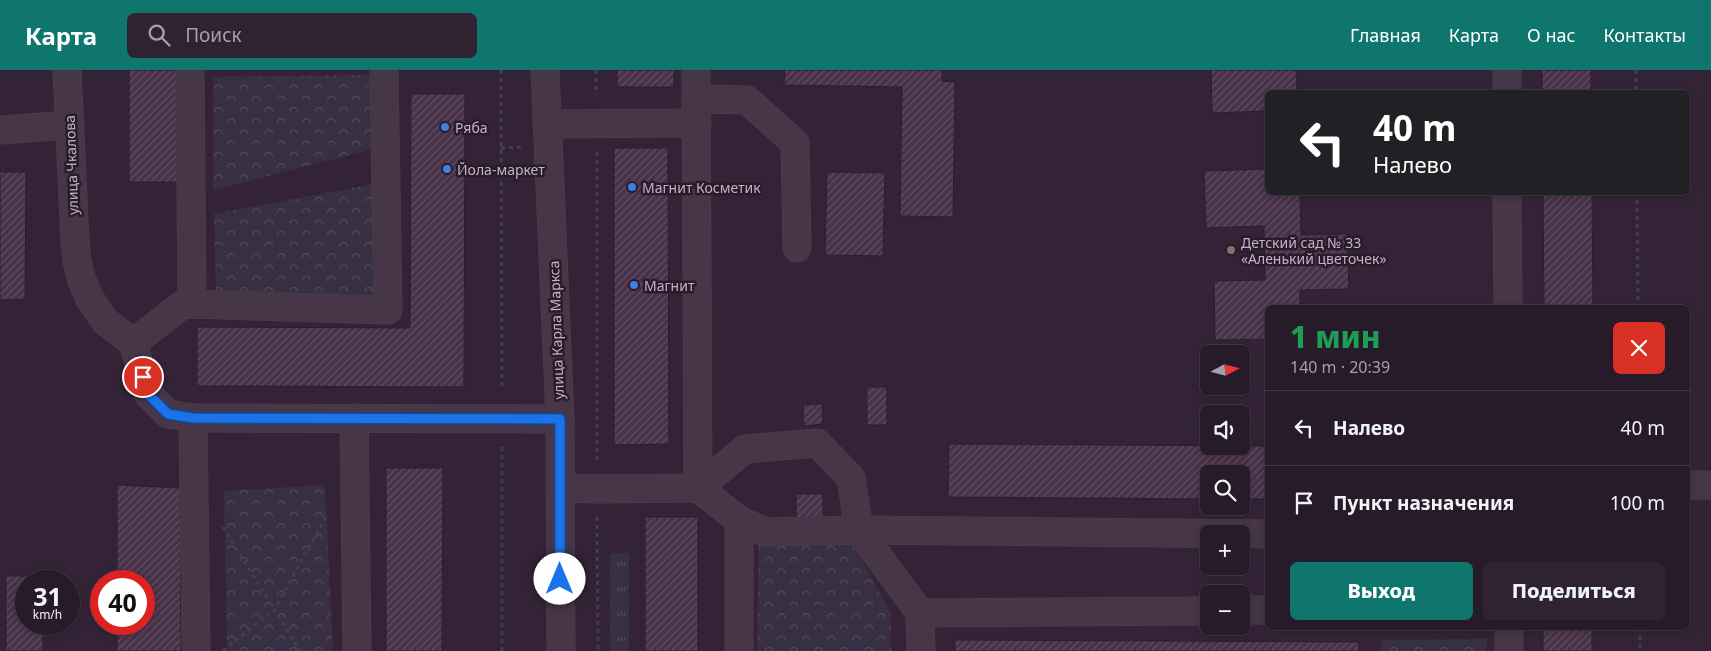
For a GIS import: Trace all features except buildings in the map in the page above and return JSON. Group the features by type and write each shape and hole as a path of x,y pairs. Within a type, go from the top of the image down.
{"street":[{"name":"улица Чкалова","path":"67,70 76,261 82,282 90,299 105,321 132,344"},
{"path":"190,70 192,304"},
{"path":"384,70 388,310 182,305 132,344 148,394 168,414 193,418 560,419"},
{"name":"улица Карла Маркса","path":"545,70 560,419 561,651"},
{"path":"696,70 698,488"},
{"path":"1506,70 1507,90"},
{"path":"547,124 596,123 696,111 747,100 795,142 798,248"},
{"path":"0,130 70,125"},
{"path":"1507,195 1508,305"},
{"path":"193,418 196,651"},
{"path":"354,418 357,651"},
{"path":"698,488 745,449 817,443 852,478 859,530 920,613 921,651"},
{"path":"1690,485 1711,485"},
{"path":"560,488 698,488 739,520 766,532 859,530 1265,534"},
{"path":"739,520 740,651"},
{"path":"1250,610 1265,610"},
{"path":"920,613 1200,611"},
{"path":"1509,630 1510,651"}],"path":[{"path":"501,70 502,651"},
{"path":"596,70 598,651"},
{"path":"1636,70 1636,90"},
{"path":"1637,195 1638,305"},
{"path":"223,651 274,610 331,507"},
{"path":"219,521 300,651"},
{"path":"1640,630 1640,651"}],"green space":[{"path":"372,75 373,149 213,190 213,77"},
{"path":"379,183 381,301 216,296 214,214"},
{"path":"325,485 333,651 227,651 224,491"},
{"path":"759,541 851,541 891,613 891,651 757,651"},
{"path":"610,553 629,553 629,651 610,651"},
{"path":"1487,639 1486,651 1381,651 1381,640"}],"place":[{"name":"Ряба","path":"445,127"},
{"name":"Йола-маркет","path":"447,169"},
{"name":"Магнит Косметик","path":"632,187"},
{"name":"Детский сад № 33 «Аленький цветочек»","path":"1231,250"},
{"name":"Магнит","path":"634,285"}],"route":[{"path":"143,377 148,394 168,414 193,418 560,419 560,579"}]}
